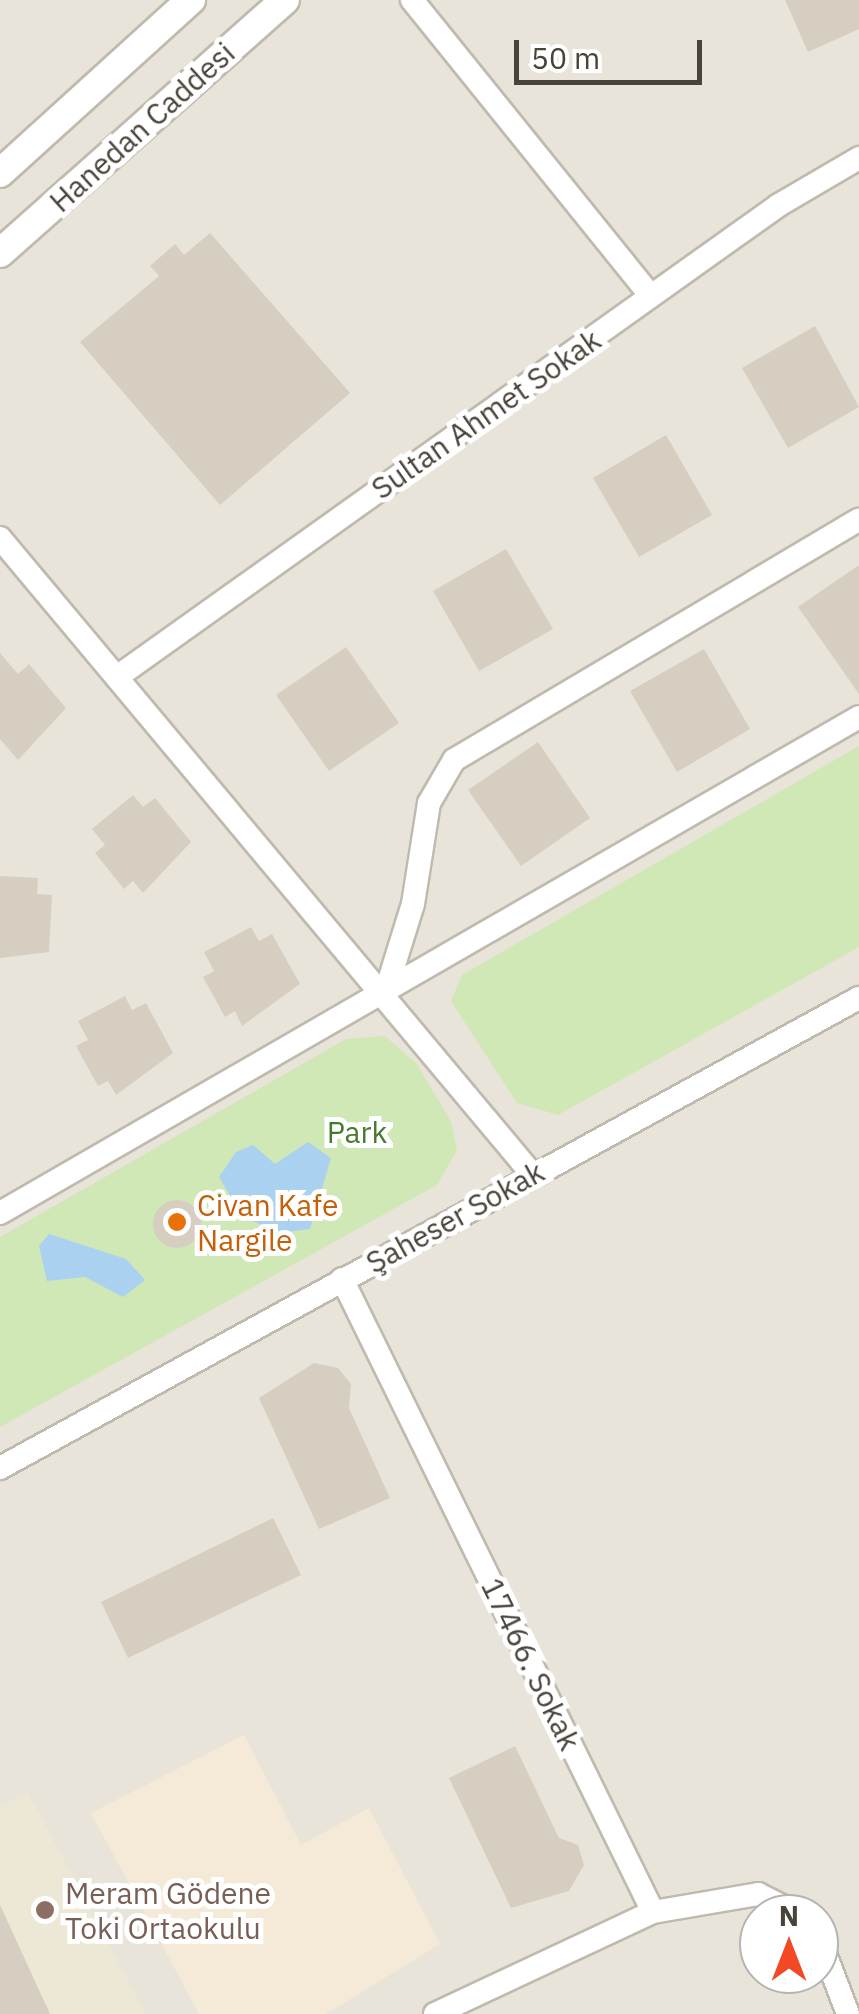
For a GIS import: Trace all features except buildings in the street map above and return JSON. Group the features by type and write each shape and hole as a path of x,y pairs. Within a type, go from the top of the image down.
{"street":[{"name":"Hanedan Caddesi","path":"0,173 191,0"},
{"name":"Hanedan Caddesi","path":"0,254 285,0"},
{"path":"412,0 651,296"},
{"name":"Sultan Ahmet Sokak","path":"116,677 651,296 859,158"},
{"path":"384,997 413,904 428,803 454,760 859,520"},
{"path":"0,538 532,1174"},
{"path":"0,1213 384,997 859,717"},
{"name":"Şaheser Sokak","path":"0,1468 859,998"},
{"name":"17466. Sokak","path":"342,1279 653,1912"},
{"path":"435,2014 653,1912 739,1897"},
{"path":"839,1990 848,2014"}],"shaded area":[{"path":"0,0 859,0 859,2014 0,2014"},
{"path":"244,1735 301,1845 369,1808 440,1944 326,2014 199,2014 91,1813"},
{"name":"Meram Gödene Toki Ortaokulu","path":"28,1793 146,2014 0,2014 0,1806"}],"green space":[{"path":"859,746 859,947 558,1115 517,1103 451,1001 462,975"},
{"name":"Park","path":"385,1036 416,1063 451,1121 457,1150 437,1185 0,1427 0,1237 346,1039"}],"water":[{"path":"308,1142 331,1158 310,1229 279,1233 242,1216 219,1177 236,1152 253,1145 275,1164"},
{"path":"49,1234 126,1259 145,1280 123,1297 85,1277 47,1281 39,1246"}],"place":[{"name":"Civan Kafe Nargile","path":"177,1222"},
{"name":"Meram Gödene Toki Ortaokulu","path":"45,1910"}]}
